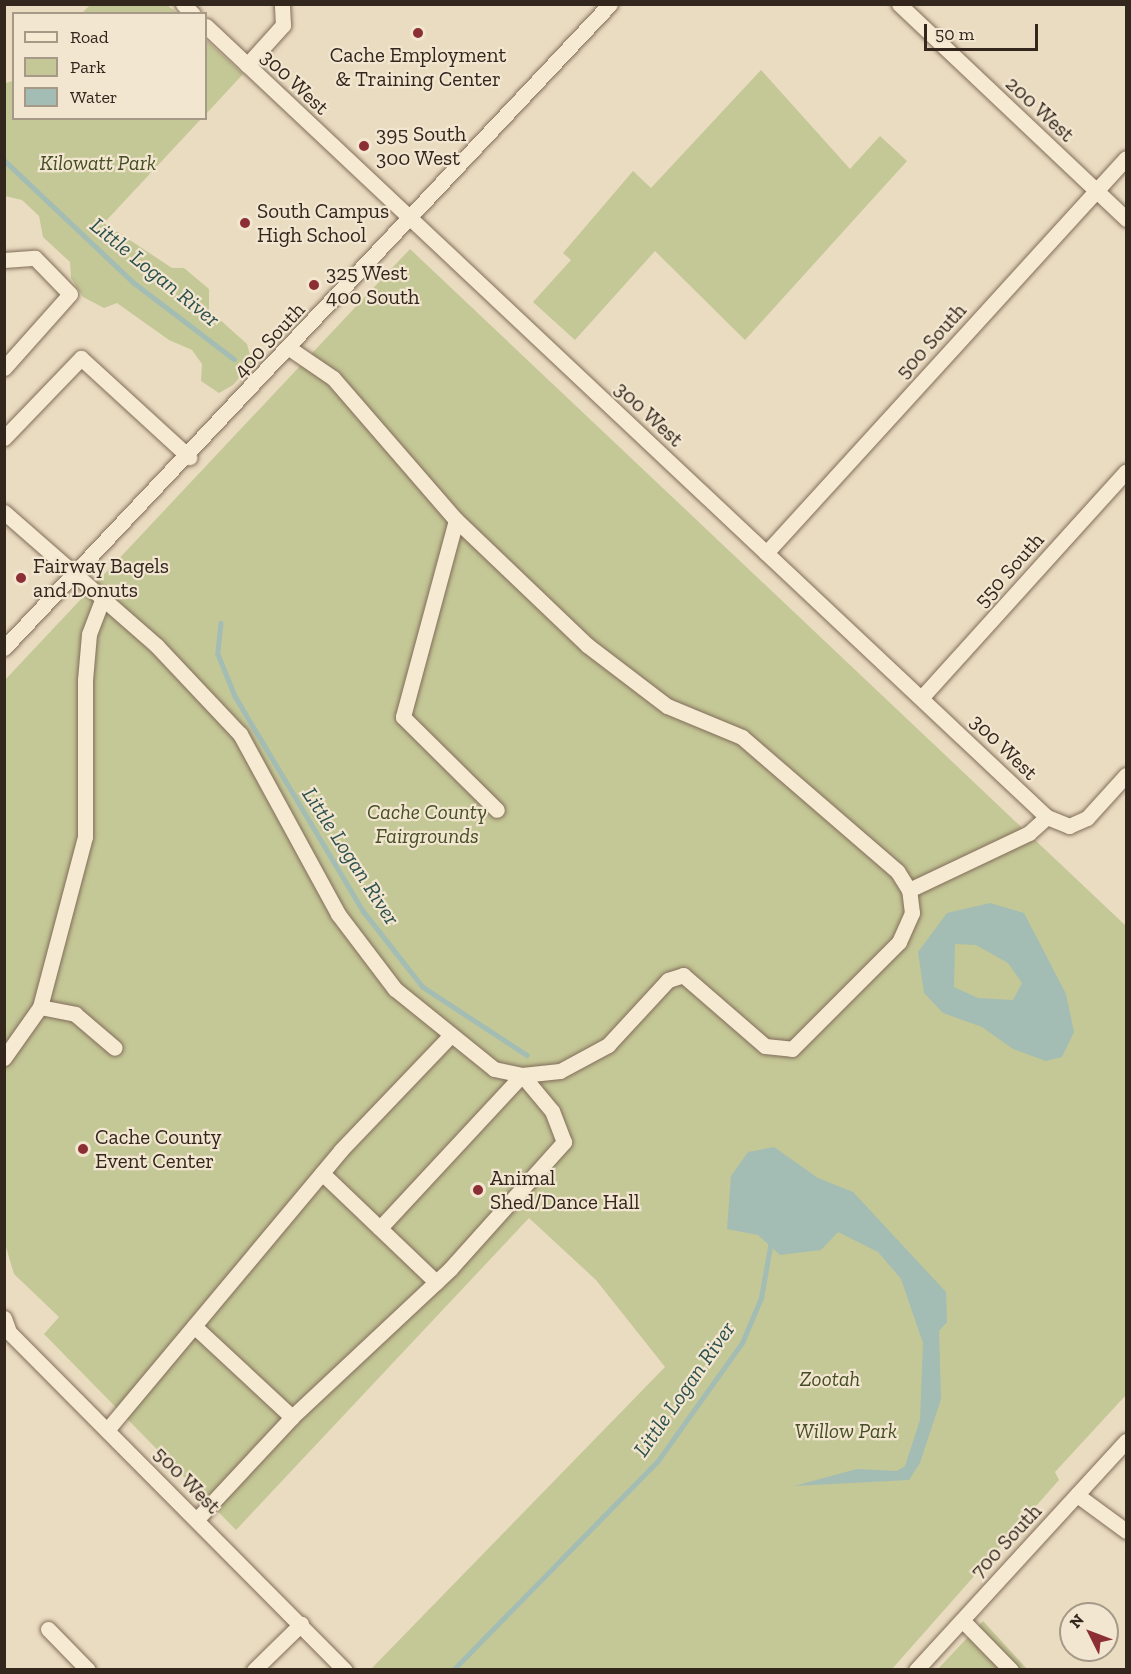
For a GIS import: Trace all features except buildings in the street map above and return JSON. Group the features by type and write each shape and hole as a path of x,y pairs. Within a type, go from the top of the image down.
{"street":[{"path":"247,65 283,25 282,4"},
{"name":"400 South","path":"4,648 189,457 610,4"},
{"name":"200 West","path":"899,4 1126,219"},
{"name":"300 West","path":"207,27 1047,817 1069,826 1087,818 1126,775"},
{"name":"500 South","path":"766,553 1126,158"},
{"path":"4,260 35,258 70,294 4,368"},
{"path":"4,512 101,602 157,646 240,734 338,914 395,989 450,1036 494,1069 522,1075 560,1071 608,1046 668,980 683,975 765,1046 792,1049 899,942 912,913 909,890 897,871 742,736 667,706 586,645 456,520 333,378 289,348"},
{"path":"4,438 81,358 189,457"},
{"name":"550 South","path":"922,698 1126,471"},
{"path":"456,520 403,717 497,810"},
{"path":"4,1058 40,1007 85,837 85,680 89,634 101,602"},
{"path":"909,890 1029,833 1047,817"},
{"path":"40,1007 75,1014 115,1048"},
{"path":"107,1430 322,1173 450,1036"},
{"path":"380,1228 522,1075"},
{"path":"197,1519 292,1417 436,1282 564,1142 552,1111 522,1075"},
{"path":"322,1173 436,1282"},
{"path":"194,1326 292,1417"},
{"name":"500 West","path":"6,1329 345,1670"},
{"name":"700 South","path":"916,1670 1126,1441"},
{"path":"1077,1495 1126,1532"},
{"path":"962,1620 1011,1670"},
{"path":"254,1670 301,1624"},
{"path":"48,1629 88,1670"}],"green space":[{"path":"90,5 167,5 176,12 83,12"},
{"name":"Kilowatt Park","path":"207,41 243,74 207,113"},
{"path":"761,70 850,169 880,136 907,161 745,340 655,251 575,340 533,302 571,260 563,253 633,171 651,188"},
{"path":"12,81 12,120 200,120 104,223 172,268 184,268 209,289 209,310 247,344 252,363 233,385 219,393 201,381 202,364 192,350 169,340 117,303 104,308 83,297 71,278 70,262 43,237 39,216 22,200 5,196 5,83"},
{"name":"Cache County Fairgrounds","path":"410,249 1126,926 1126,1395 1055,1472 1059,1480 892,1669 371,1669 665,1367 596,1280 529,1218 236,1530 44,1334 59,1317 14,1274 5,1244 4,681"},
{"path":"983,1621 1027,1669 937,1670"}],"water":[{"path":"990,903 1024,913 1066,994 1074,1032 1062,1057 1046,1061 1013,1049 982,1027 943,1013 924,993 918,952 947,913","holes":["955,944 976,945 1008,963 1022,983 1013,1000 978,998 954,987"]},
{"path":"774,1147 818,1178 853,1192 946,1292 947,1322 939,1331 941,1399 920,1463 909,1480 794,1486 857,1469 897,1471 905,1466 920,1420 923,1343 901,1279 878,1252 838,1232 821,1250 780,1255 758,1235 727,1229 731,1176 748,1152"}],"waterway":[{"name":"Little Logan River","path":"4,160 133,282 234,359"},
{"name":"Little Logan River","path":"221,623 218,654 235,696 364,912 423,987 527,1055"},
{"name":"Little Logan River","path":"453,1670 657,1462 742,1343 761,1298 771,1241"}],"place":[{"name":"Cache Employment & Training Center","path":"418,33"},
{"name":"395 South 300 West","path":"364,146"},
{"name":"South Campus High School","path":"245,223"},
{"name":"325 West 400 South","path":"314,285"},
{"name":"Fairway Bagels and Donuts","path":"21,578"},
{"name":"Cache County Event Center","path":"83,1149"},
{"name":"Animal Shed/Dance Hall","path":"478,1190"}],"park label":[{"name":"Zootah","path":"830,1379"},
{"name":"Willow Park","path":"846,1431"}]}
